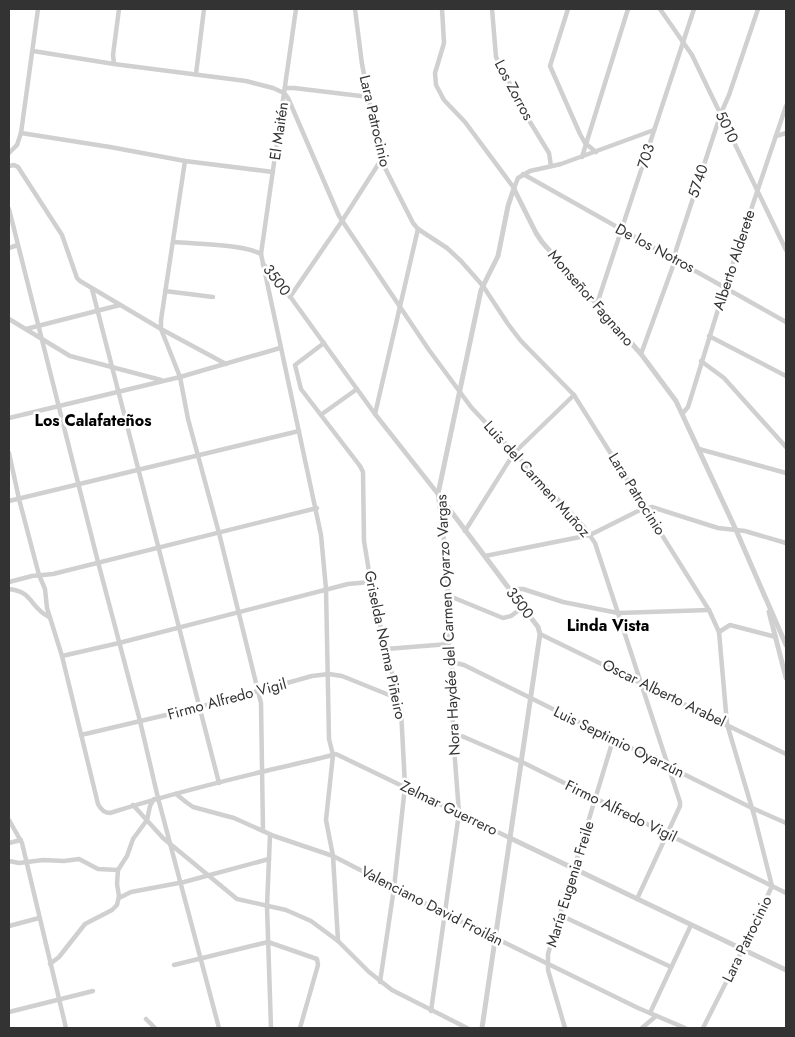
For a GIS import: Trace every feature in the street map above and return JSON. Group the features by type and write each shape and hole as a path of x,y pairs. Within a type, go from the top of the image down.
{"street":[{"path":"9,153 17,145 21,133 38,9"},
{"path":"114,64 113,55 119,9"},
{"path":"196,74 204,9"},
{"name":"El Maitén","path":"261,254 296,9"},
{"name":"Lara Patrocinio","path":"355,9 362,64 381,160 409,215 418,230 455,255 483,286 521,341 574,395 709,610 719,632 726,724 752,808 772,886 746,943 703,1028"},
{"name":"Monseñor Fagnano","path":"442,9 444,43 435,73 436,85 444,100 465,122 514,188 539,238 641,354 669,390 683,413 786,645"},
{"name":"Los Zorros","path":"492,9 496,57 527,116 546,146 551,166"},
{"path":"568,9 550,66 580,134 585,143 596,152"},
{"path":"582,157 628,9"},
{"name":"5010","path":"660,9 684,41 721,113 786,250"},
{"name":"703","path":"597,304 694,9"},
{"name":"5740","path":"641,354 721,113 729,95 758,9"},
{"path":"33,52 246,81 284,91 294,88 369,97"},
{"name":"Luis del Carmen Muñoz","path":"284,91 342,221 459,391 590,534 594,543 680,802 680,806 637,899"},
{"name":"Alberto Alderete","path":"683,413 688,407 725,286 786,106"},
{"path":"514,188 518,178 530,171 582,157 654,130"},
{"path":"21,133 185,161 273,172"},
{"path":"776,136 786,133"},
{"path":"290,297 381,160"},
{"path":"185,161 161,329 180,377 188,419 219,533 261,703 263,832"},
{"path":"9,166 18,166 62,235 77,278 83,284 226,364"},
{"name":"De los Notros","path":"524,174 786,322"},
{"name":"Nora Haydée del Carmen Oyarzo Vargas","path":"431,1011 459,813 453,734 452,662 449,644 447,565 438,494 483,286 498,256 508,206 514,188"},
{"path":"9,209 140,721 156,799 201,959 218,1028"},
{"path":"375,414 418,230"},
{"path":"174,242 218,245 255,251 261,254"},
{"path":"9,248 18,245"},
{"name":"3500","path":"261,254 263,264 276,277 375,414 485,556 538,627 540,634 482,1028"},
{"path":"263,264 322,535 329,674 329,738 333,755 326,820 333,856 338,941"},
{"path":"92,289 219,782"},
{"path":"165,291 213,297"},
{"path":"26,329 120,305"},
{"path":"9,319 70,356 163,380"},
{"path":"709,336 786,376"},
{"name":"Griselda Norma Piñeiro","path":"324,344 296,365 295,369 302,391 322,414 363,472 363,532 370,582 401,710 405,786 394,888 380,982"},
{"path":"9,418 119,390 180,377 280,348"},
{"path":"701,361 724,378 786,447"},
{"path":"322,414 357,389"},
{"path":"291,394 302,391"},
{"path":"465,531 514,453 574,395"},
{"path":"9,501 299,431"},
{"path":"699,449 786,473"},
{"path":"9,452 39,575 46,589 49,617 62,656 98,804 106,813 219,782 333,755"},
{"path":"9,582 39,575 53,574 317,508"},
{"path":"485,556 590,534 646,508 652,508 718,528 736,530 786,543"},
{"path":"62,656 120,643 326,589 357,582 370,582"},
{"path":"9,589 25,593 40,611 49,617"},
{"path":"510,590 523,589 563,602 618,613 709,610"},
{"name":"Monseñor Fagnano","path":"762,590 786,678"},
{"path":"447,594 503,618 511,616 523,607"},
{"path":"719,632 730,625 776,637"},
{"name":"Oscar Alberto Arabel","path":"540,634 786,754"},
{"path":"386,649 449,644"},
{"name":"Luis Septimio Oyarzún","path":"452,662 464,665 670,768 786,823"},
{"name":"Firmo Alfredo Vigil","path":"81,735 200,707 312,676 329,674 342,676 399,699"},
{"name":"Firmo Alfredo Vigil","path":"453,734 522,762 786,892"},
{"name":"María Eugenia Freile","path":"565,1028 547,964 548,954 613,740"},
{"name":"Zelmar Guerrero","path":"333,755 341,755 786,970"},
{"name":"Valenciano David Froilán","path":"176,794 193,806 234,818 270,835 333,856 547,964 685,1028"},
{"path":"50,964 59,957 85,924 116,907 119,898 118,870 127,856 133,839 147,820 150,806 156,799"},
{"path":"133,805 170,845 237,899 286,910 311,921 338,941 380,982 431,1011 467,1028"},
{"path":"9,820 21,840 66,1028"},
{"path":"270,835 267,906 271,1028"},
{"path":"9,843 21,840"},
{"path":"9,861 19,863 79,859 98,869 118,870"},
{"path":"119,898 131,892 208,876 269,859"},
{"path":"560,915 671,967"},
{"path":"9,926 39,918"},
{"path":"650,1013 691,925"},
{"path":"174,965 268,942 316,959 318,961 300,1028"},
{"path":"9,1012 93,991"},
{"path":"642,1028 656,1016"},
{"path":"146,1019 154,1027"}],"district":[{"name":"Los Calafateños","path":"93,420"},
{"name":"Linda Vista","path":"608,625"}]}
